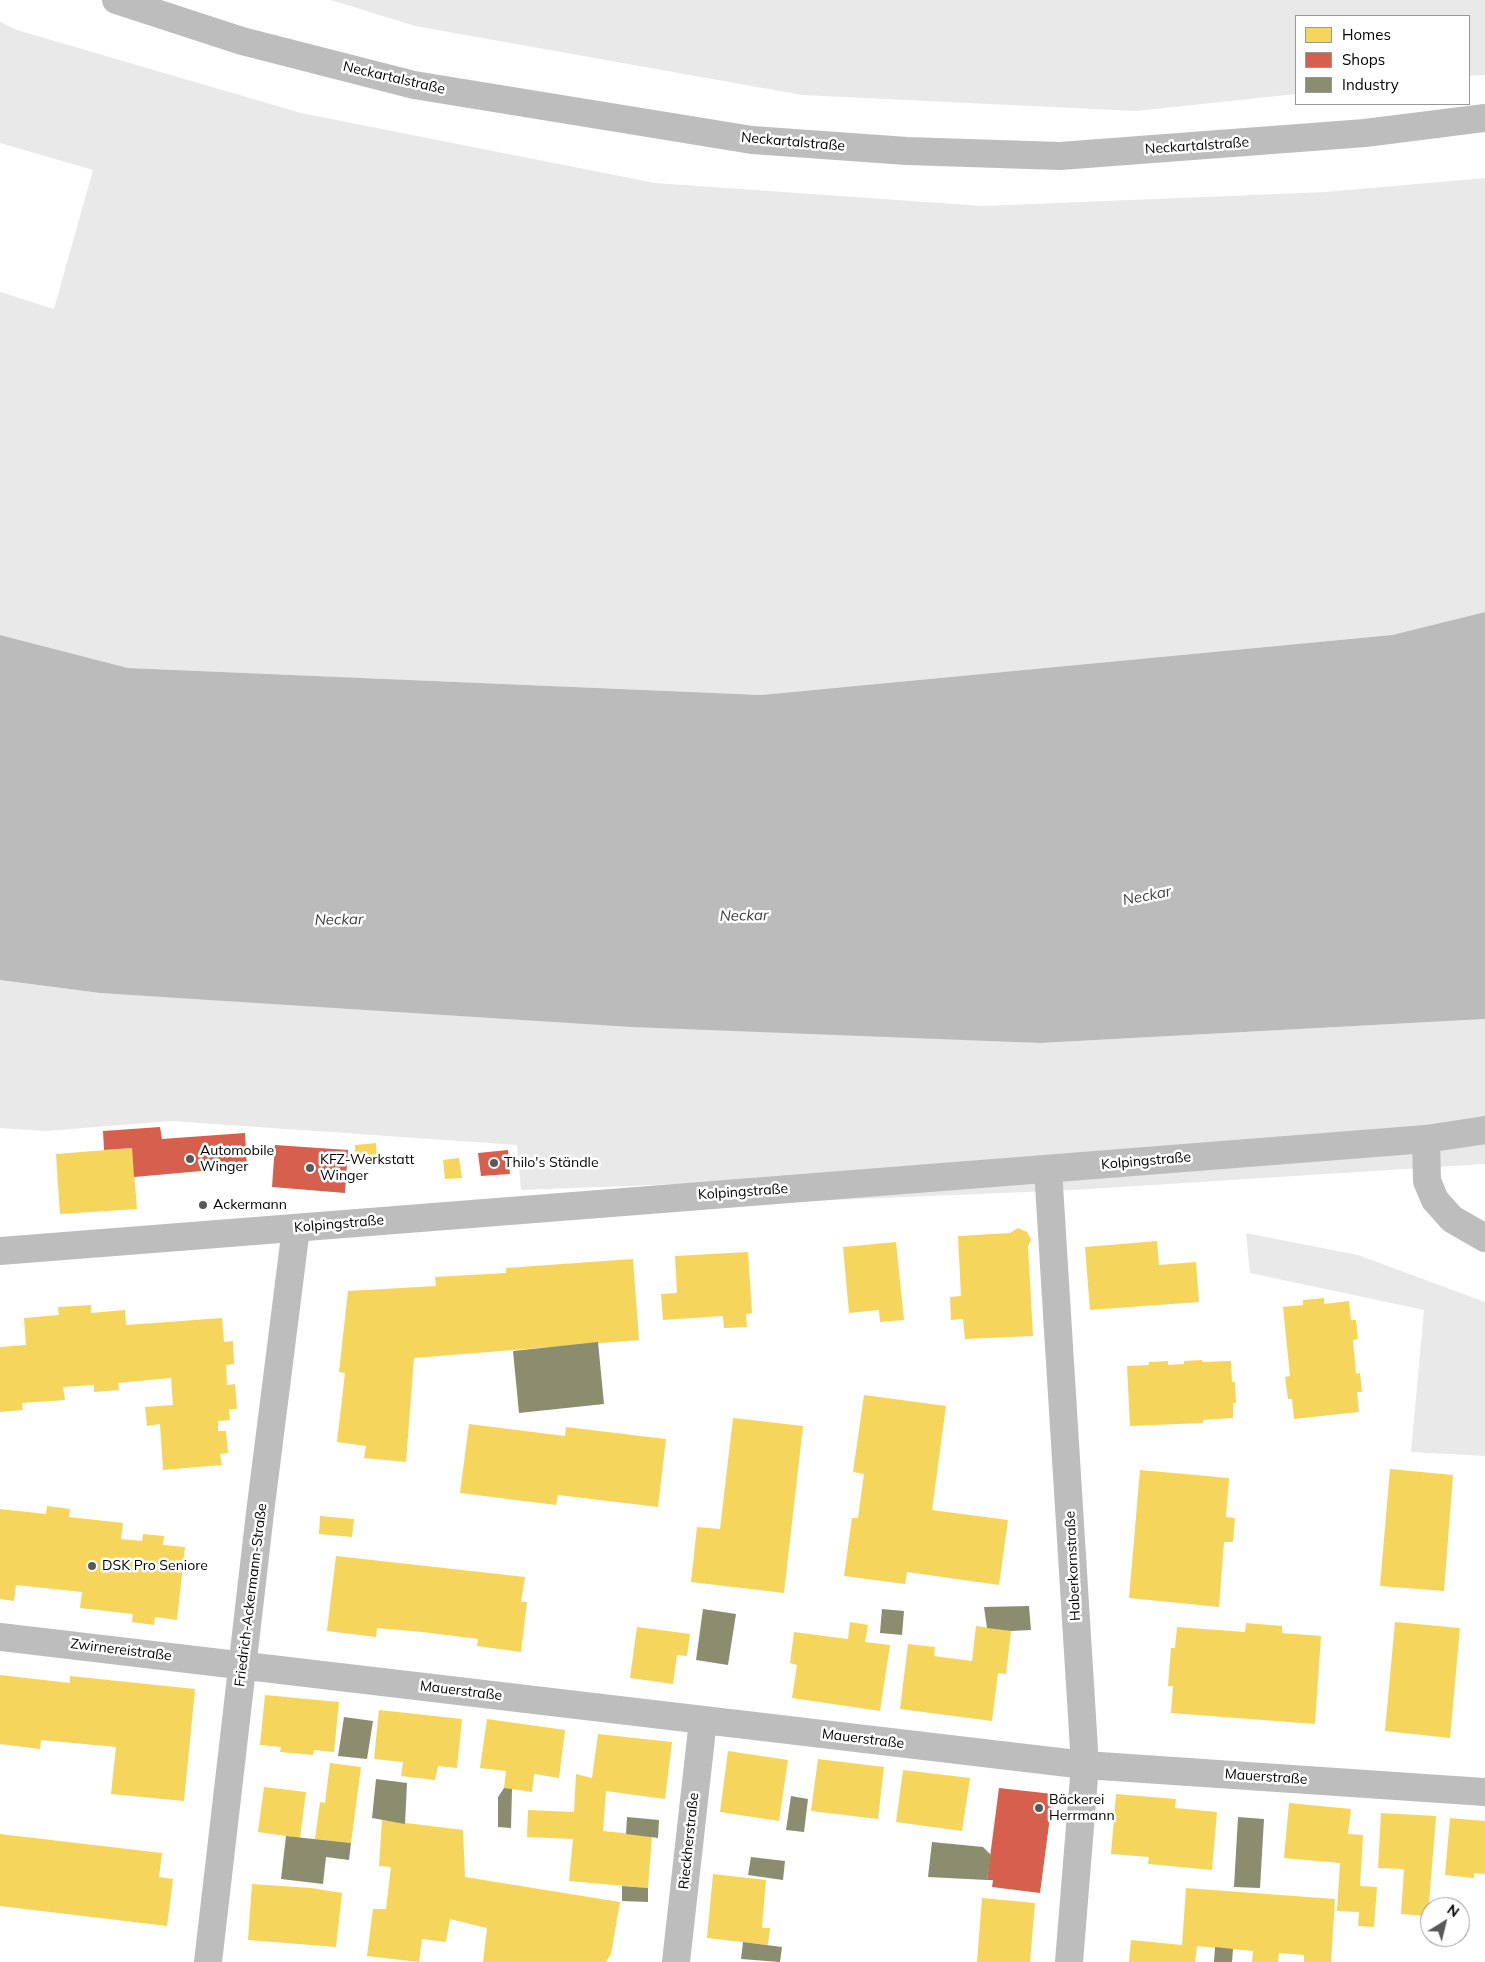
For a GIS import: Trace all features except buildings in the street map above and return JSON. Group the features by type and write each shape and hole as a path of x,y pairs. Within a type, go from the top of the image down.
{"street":[{"name":"Neckartalstraße","path":"116,0 242,41 414,85 752,140 907,151 1060,156 1365,133 1485,118"},
{"name":"Kolpingstraße","path":"0,1251 1048,1170 1426,1139 1485,1130"},
{"path":"1426,1139 1427,1181 1435,1200 1452,1219 1485,1238"},
{"name":"Haberkornstraße","path":"1048,1170 1085,1765 1069,1962"},
{"name":"Friedrich-Ackermann-Straße","path":"208,1962 242,1665 296,1228"},
{"name":"Zwirnereistraße","path":"0,1637 242,1665"},
{"name":"Mauerstraße","path":"242,1665 1085,1765 1485,1792"},
{"name":"Rieckherstraße","path":"676,1962 703,1720"}],"shaded area":[{"path":"331,0 1485,0 1485,75 1470,76 1470,15 1295,15 1295,94 1136,111 802,95 415,26"},
{"path":"0,22 17,30 301,113 655,183 983,206 1326,192 1485,178 1485,612 1392,635 761,695 128,668 0,635 0,292 54,309 93,170 0,143"},
{"path":"0,980 100,993 1040,1043 1485,1019 1485,1164 1073,1190 788,1202 785,1180 521,1190 517,1145 171,1121 46,1131 0,1128"},
{"path":"1246,1233 1358,1255 1485,1302 1485,1456 1411,1452 1424,1310 1250,1273"}],"water":[{"name":"Neckar","path":"1485,612 1485,1019 1040,1043 632,1027 100,993 0,980 0,635 128,668 761,695 1392,635"}],"place":[{"name":"Automobile Winger","path":"190,1159"},
{"name":"Thilo's Ständle","path":"494,1163"},
{"name":"KFZ-Werkstatt Winger","path":"310,1168"},
{"name":"Ackermann","path":"203,1205"},
{"name":"DSK Pro Seniore","path":"92,1566"},
{"name":"Bäckerei Herrmann","path":"1039,1808"}]}
